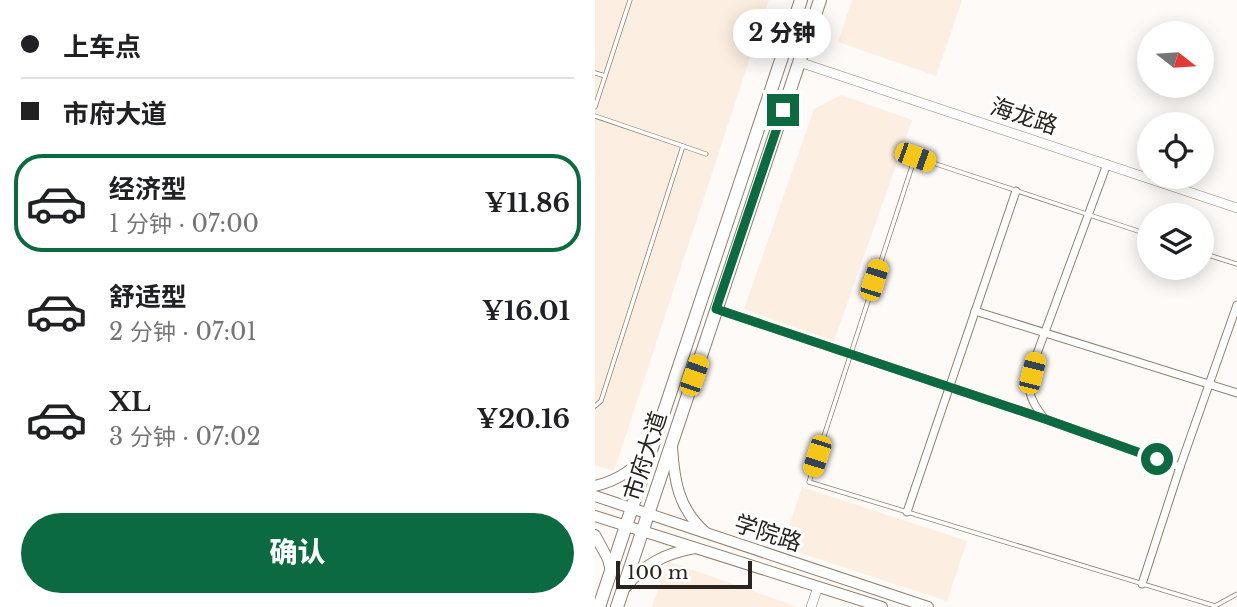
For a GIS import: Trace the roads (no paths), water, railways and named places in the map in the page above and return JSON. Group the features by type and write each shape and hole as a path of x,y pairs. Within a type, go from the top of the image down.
{"main road":[{"name":"市府大道","path":"600,607 801,0"},
{"name":"市府大道","path":"617,607 820,0"},
{"path":"672,442 679,499 692,519 709,536"},
{"path":"595,486 615,481 631,471 652,447"},
{"name":"学院路","path":"595,496 928,607"},
{"name":"学院路","path":"595,516 882,607"},
{"path":"595,535 608,559 611,571"},
{"path":"623,590 637,573 662,557 698,548"}],"street":[{"name":"海龙路","path":"799,62 1237,208"},
{"path":"1045,419 1033,404 1028,387 1107,164"},
{"path":"907,512 1016,191"},
{"path":"1142,584 1179,467 1237,305"},
{"path":"716,309 1045,419 1179,467"},
{"path":"975,311 1046,331 1237,393"},
{"path":"811,607 818,587"}],"lane":[{"path":"595,107 629,0"},
{"path":"595,73 605,76"},
{"path":"595,116 706,154"},
{"path":"595,406 601,401 683,146"},
{"path":"1137,231 915,157 809,482 1215,606 1237,594"},
{"path":"1214,257 1237,264"}]}
